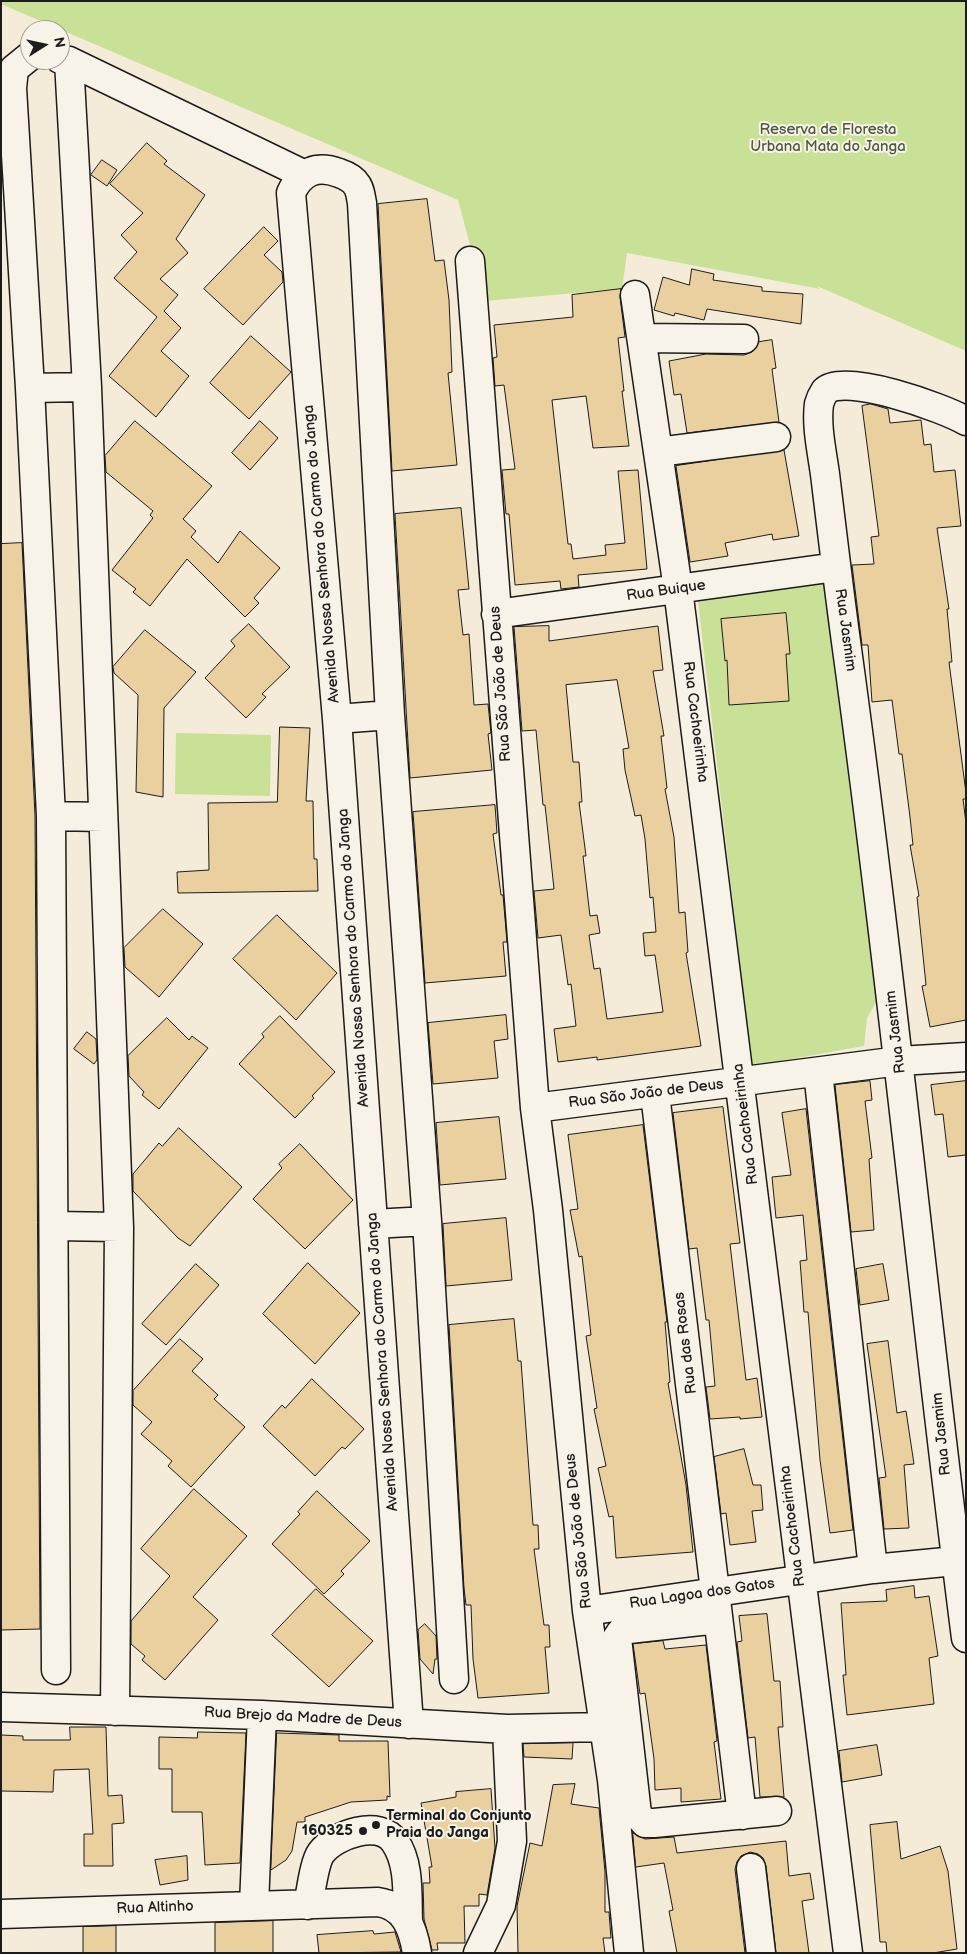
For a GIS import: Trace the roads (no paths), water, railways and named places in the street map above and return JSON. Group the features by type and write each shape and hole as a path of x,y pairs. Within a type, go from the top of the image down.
{"street":[{"path":"70,63 297,184 315,170 327,169 344,175 357,184 362,203 390,715 428,1221 454,1679"},
{"path":"20,64 14,69 12,88 30,388 51,816 56,1670"},
{"path":"65,70 87,387 119,1227 115,1711"},
{"name":"Avenida Nossa Senhora do Carmo do Janga","path":"297,184 410,1724"},
{"name":"Rua São João de Deus","path":"470,261 535,1108 549,1220 587,1610 622,1862 629,1953"},
{"name":"Rua Cachoeirinha","path":"635,296 678,590 741,1082 800,1580 848,1953"},
{"path":"642,338 744,339"},
{"name":"Rua Jasmim","path":"966,421 931,404 889,392 847,385 832,386 823,393 819,402 820,427 836,567 870,819 961,1560 966,1638"},
{"path":"30,388 87,387"},
{"path":"658,452 776,437"},
{"name":"Rua Buique","path":"496,614 836,567"},
{"path":"337,719 390,715"},
{"path":"51,816 103,817"},
{"name":"Rua São João de Deus","path":"535,1108 900,1061 966,1057"},
{"path":"818,1072 873,1570"},
{"name":"Rua das Rosas","path":"655,1094 742,1815"},
{"path":"373,1224 428,1221"},
{"path":"54,1226 119,1227"},
{"name":"Rua Lagoa dos Gatos","path":"587,1610 873,1570 961,1560"},
{"path":"718,1619 629,1629 621,1632 617,1638 634,1802 637,1814 645,1823 777,1812"},
{"name":"Rua Brejo da Madre de Deus","path":"1,1707 262,1715 507,1729 604,1728"},
{"path":"254,1905 262,1715"},
{"path":"478,1953 501,1906 512,1841 507,1729"},
{"path":"308,1905 321,1854 334,1841 365,1831 385,1832 395,1841 404,1861 408,1920 414,1932 417,1953"},
{"path":"751,1868 761,1953"},
{"name":"Rua Altinho","path":"1,1914 378,1902 397,1908 408,1920"}],"place":[{"name":"Terminal do Conjunto Praia do Janga","path":"376,1825"},
{"name":"160325","path":"363,1831"}],"park label":[{"name":"Reserva de Floresta Urbana Mata do Janga","path":"828,138"}]}
